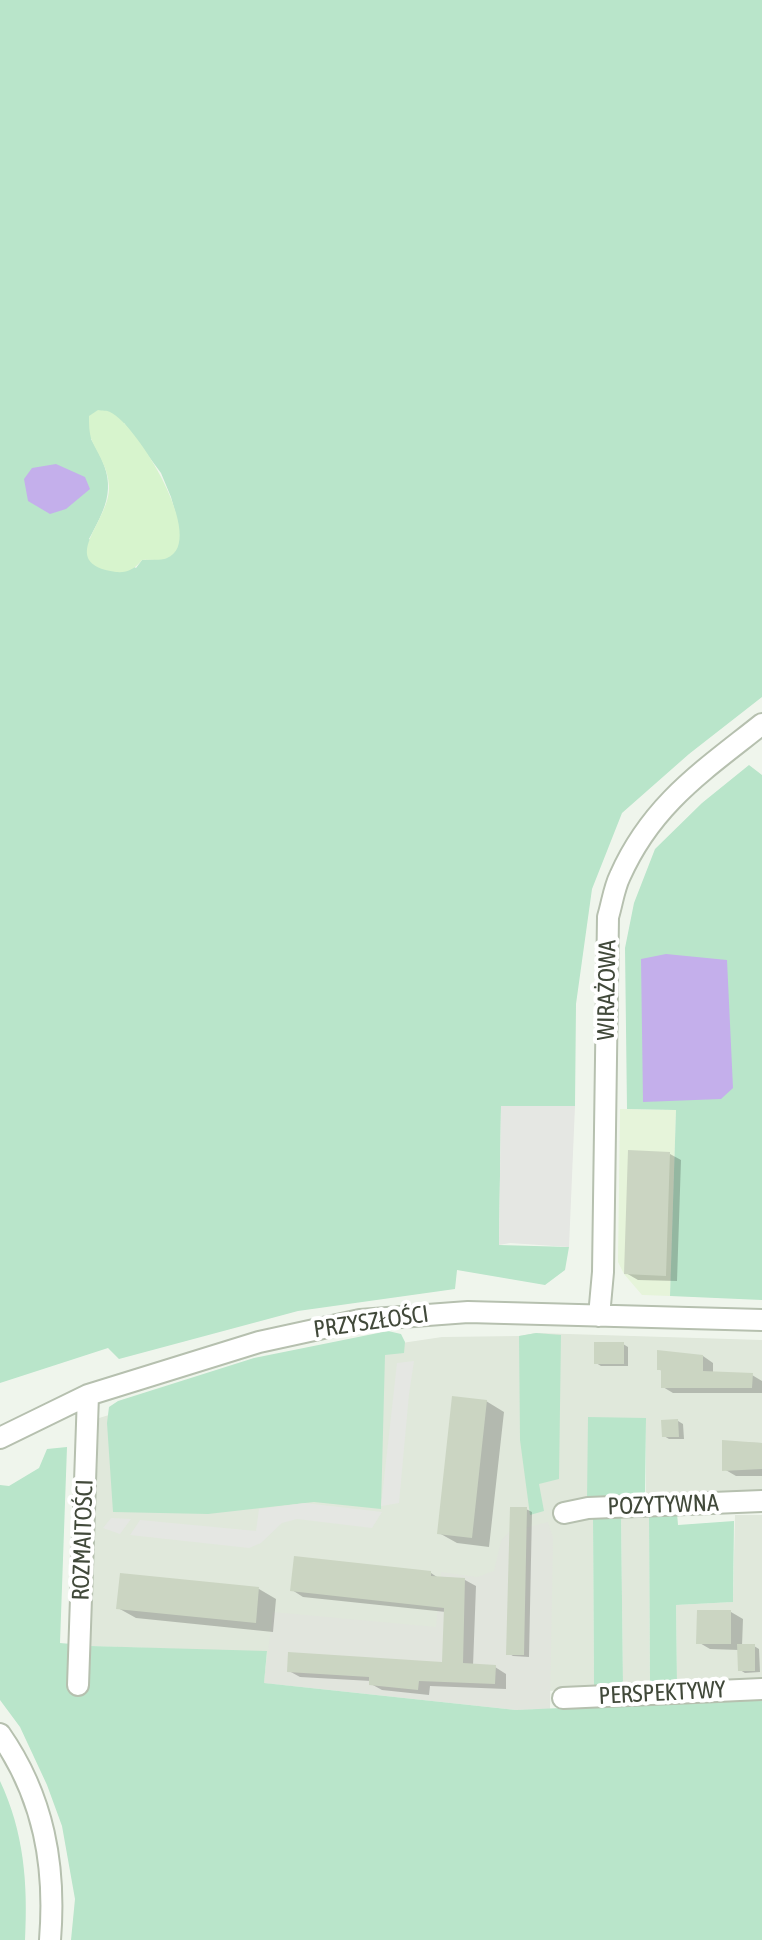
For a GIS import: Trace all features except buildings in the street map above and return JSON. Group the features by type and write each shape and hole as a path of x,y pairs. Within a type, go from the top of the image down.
{"street":[{"name":"WIRAŻOWA","path":"599,1316 603,1272 608,917 618,878 638,840 678,791 762,724"},
{"name":"PRZYSZŁOŚCI","path":"0,1438 88,1395 259,1342 360,1320 468,1312 762,1320"},
{"name":"ROZMAITOŚCI","path":"78,1685 88,1395"},
{"name":"POZYTYWNA","path":"564,1513 588,1508 762,1501"},
{"name":"PERSPEKTYWY","path":"563,1698 762,1689"},
{"path":"0,1734 29,1785 47,1843 53,1888 50,1940"}],"shaded area":[{"path":"0,0 762,0 762,697 689,754 622,813 592,889 576,1004 575,1106 501,1106 499,1245 569,1247 565,1270 545,1285 457,1270 455,1289 298,1311 119,1359 108,1348 0,1383","holes":["124,423 161,473 176,515 167,558 142,560 136,568 89,539 103,512 108,489 104,466 91,439"]},
{"path":"56,464 85,477 90,489 66,509 50,514 28,501 24,479 32,468"},
{"path":"749,765 762,775 762,1300 670,1296 676,1110 627,1109 625,948 634,903 655,849 702,803"},
{"path":"666,954 727,960 733,1088 721,1099 643,1102 641,959"},
{"path":"501,1106 575,1106 569,1247 499,1245"},
{"path":"620,1109 676,1110 670,1296 642,1295 618,1262"},
{"path":"388,1331 401,1334 405,1342 404,1353 385,1355 381,1509 314,1502 208,1514 113,1512 107,1423 109,1407 118,1401 254,1358"},
{"path":"536,1333 762,1340 762,1492 646,1493 646,1419 585,1503 559,1504 593,1517 594,1687 550,1691 550,1709 264,1683 267,1652 90,1646 88,1634 99,1418 295,1359 442,1337"},
{"path":"536,1333 561,1335 559,1479 539,1484 544,1511 530,1515 520,1440 519,1336"},
{"path":"414,1361 399,1503 381,1506 397,1363"},
{"path":"588,1417 646,1418 645,1499 587,1500"},
{"path":"67,1447 60,1643 71,1644 70,1686 88,1687 90,1646 267,1651 264,1683 516,1710 762,1699 762,1940 71,1940 75,1899 62,1826 20,1727 0,1700 0,1485 9,1486 39,1468 47,1449"},
{"path":"305,1503 382,1512 372,1528 297,1519 282,1523 261,1543 249,1548 130,1535 140,1520 256,1531 259,1509"},
{"path":"677,1513 678,1525 734,1521 733,1602 676,1605 677,1684 650,1685 649,1514"},
{"path":"649,1514 650,1685 623,1686 621,1516"},
{"path":"735,1515 762,1515 762,1680 677,1684 676,1605 733,1602"},
{"path":"621,1516 623,1686 594,1687 593,1517"},
{"path":"111,1518 131,1519 120,1534 103,1528"},
{"path":"548,1522 553,1538 550,1709 516,1710 264,1683 273,1612 436,1627 441,1572 477,1577 494,1571 501,1541 509,1532"},
{"path":"0,1781 14,1819 23,1858 25,1940 0,1940"}],"sand":[{"path":"98,410 109,411 122,421 151,459 175,508 180,530 178,548 167,558 142,560 124,572 98,567 89,560 87,550 109,486 90,432 89,416"}]}
